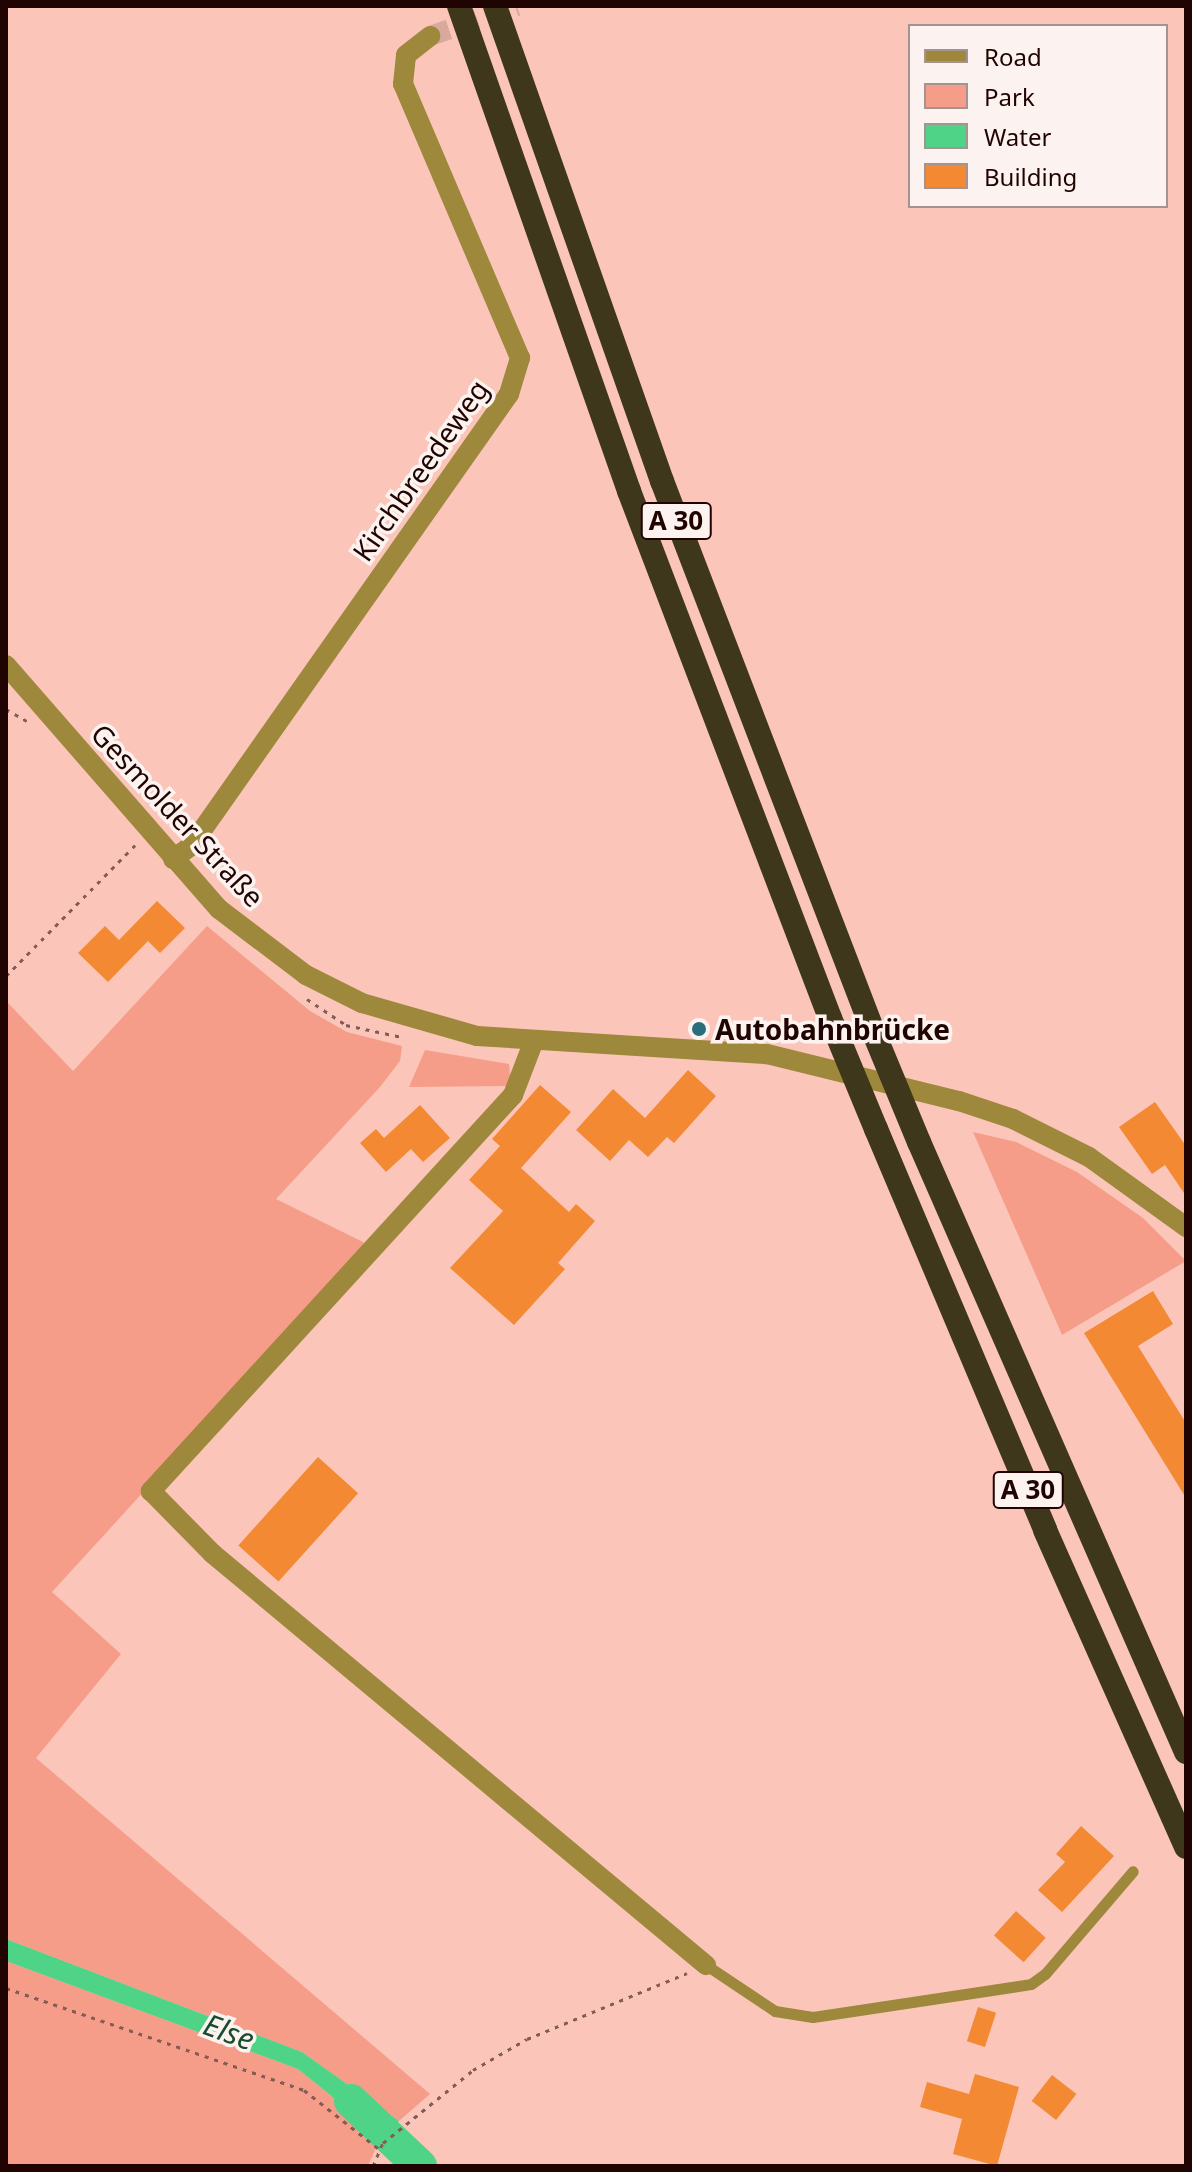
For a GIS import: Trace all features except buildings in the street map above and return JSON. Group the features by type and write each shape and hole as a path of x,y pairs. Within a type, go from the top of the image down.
{"highway":[{"name":"A 30","path":"459,6 629,491 830,1018 1045,1530 1186,1847"},
{"name":"A 30","path":"495,6 672,510 873,1031 1186,1752"}],"street":[{"name":"Kirchbreedeweg","path":"173,859 191,846 509,394 520,358 403,84 406,55 430,36"},
{"name":"Gesmolder Straße","path":"6,665 219,909 326,986 421,1024 533,1043 767,1054 959,1101 1013,1119 1089,1157 1186,1227"},
{"path":"533,1043 513,1095 151,1491 213,1554 706,1965"}],"lane":[{"path":"706,1965 775,2011 813,2017 1031,1984 1045,1974 1133,1871"}],"path":[{"path":"6,976 151,834"},
{"path":"373,2166 383,2143 473,2070 527,2039 706,1965"},
{"path":"6,1988 304,2090 379,2149"}],"green space":[{"path":"207,926 310,1011 347,1032 402,1046 400,1061 380,1087 276,1199 369,1245 52,1592 121,1654 36,1758 430,2094 399,2121 302,2052 6,1939 6,1001 73,1071"},
{"path":"425,1050 509,1064 511,1086 409,1087"},
{"path":"973,1132 1016,1142 1077,1172 1143,1218 1186,1261 1062,1335"},
{"path":"6,1961 298,2069 381,2136 368,2166 6,2166"}],"water":[{"path":"6,1939 302,2052 399,2121 381,2136 298,2069 6,1961"}],"waterway":[{"name":"Else","path":"351,2101 420,2166"}],"tunnel":[{"path":"430,36 517,6"}],"place":[{"name":"Autobahnbrücke","path":"699,1029"}]}
